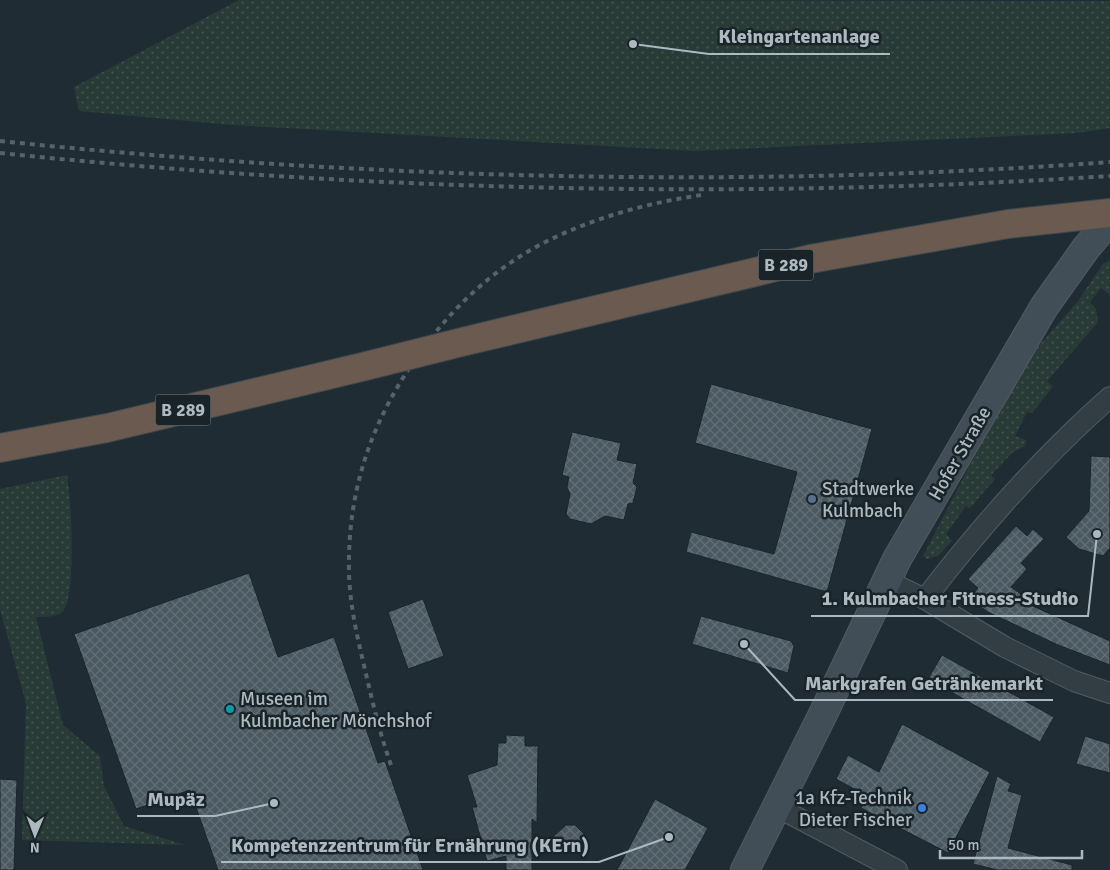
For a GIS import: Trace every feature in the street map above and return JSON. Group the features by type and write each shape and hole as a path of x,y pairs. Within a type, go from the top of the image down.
{"highway":[{"name":"B 289","path":"0,448 116,425 810,259 1008,224 1110,213"}],"street":[{"name":"Hofer Straße","path":"745,870 897,560 1044,307 1086,248 1110,220"},
{"path":"925,599 967,544 1014,492 1074,428 1110,397"},
{"path":"887,581 925,599 1005,647 1074,681 1110,693"},
{"path":"777,807 897,870"}],"green space":[{"path":"239,0 1110,1 1110,128 1077,133 695,151 232,125 79,111 74,87"},
{"path":"1110,260 1110,295 1101,288 1090,302 1096,309 1098,322 1047,381 1053,387 1032,413 1027,412 1015,436 1026,440 1025,446 1013,452 991,475 995,479 970,508 966,506 946,534 952,541 938,556 927,559 923,556 1014,380 1038,347 1078,301 1103,264"},
{"path":"67,475 72,547 70,588 67,604 59,614 36,617 63,725 100,756 104,786 124,826 185,845 22,840 26,704 0,609 0,489"}],"building":[{"path":"711,384 872,429 827,592 686,552 691,532 774,554 797,472 695,443"},
{"path":"572,432 621,443 617,460 637,464 633,483 637,487 633,503 628,504 624,520 605,516 591,524 570,519 566,514 570,494 567,487 569,477 562,475"},
{"path":"1091,456 1110,457 1110,548 1103,556 1079,549 1066,537 1089,511"},
{"path":"1016,526 1027,536 1033,529 1044,539 1021,563 1027,569 1011,587 1028,599 1024,602 1110,641 1110,665 1058,645 988,612 969,599 978,588 968,579"},
{"name":"Museen im Kulmbacher Mönchshof","path":"249,573 278,657 334,637 378,763 385,761 423,870 218,870 190,790 136,809 74,634"},
{"path":"423,599 444,656 408,669 388,612"},
{"path":"701,616 791,641 794,646 788,673 692,644"},
{"path":"942,655 1054,717 1040,742 928,679"},
{"path":"902,724 990,772 948,853 861,808 867,796 836,779 848,755 879,772"},
{"path":"506,735 525,736 525,746 538,746 537,823 532,819 532,870 506,870 506,856 487,861 472,807 477,807 467,775 497,765 498,743 506,743"},
{"path":"1085,736 1110,744 1110,773 1076,764"},
{"path":"997,776 1011,784 1008,791 1022,795 1008,848 1072,865 1072,870 997,870 973,864"},
{"path":"0,779 17,780 14,870 0,870"},
{"path":"655,799 708,828 685,870 617,870"},
{"path":"566,825 575,825 584,834 583,844 574,851 565,851 552,838"}],"railway":[{"path":"0,141 138,154 277,164 555,176 833,175 1110,162"},
{"path":"0,153 138,166 277,176 554,188 832,188 1110,176"},
{"path":"391,765 358,639 352,607 349,574 350,543 358,484 376,429 389,403 421,351 445,321 486,281 517,258 554,238 595,221 637,208 702,195"}],"place":[{"name":"Kleingartenanlage","path":"633,44"},
{"name":"Stadtwerke Kulmbach","path":"812,499"},
{"name":"1. Kulmbacher Fitness-Studio","path":"1097,534"},
{"name":"Markgrafen Getränkemarkt","path":"744,644"},
{"name":"Museen im Kulmbacher Mönchshof","path":"230,709"},
{"name":"Mupäz","path":"274,803"},
{"name":"1a Kfz-Technik Dieter Fischer","path":"922,808"},
{"name":"Kompetenzzentrum für Ernährung (KErn)","path":"669,837"}]}
